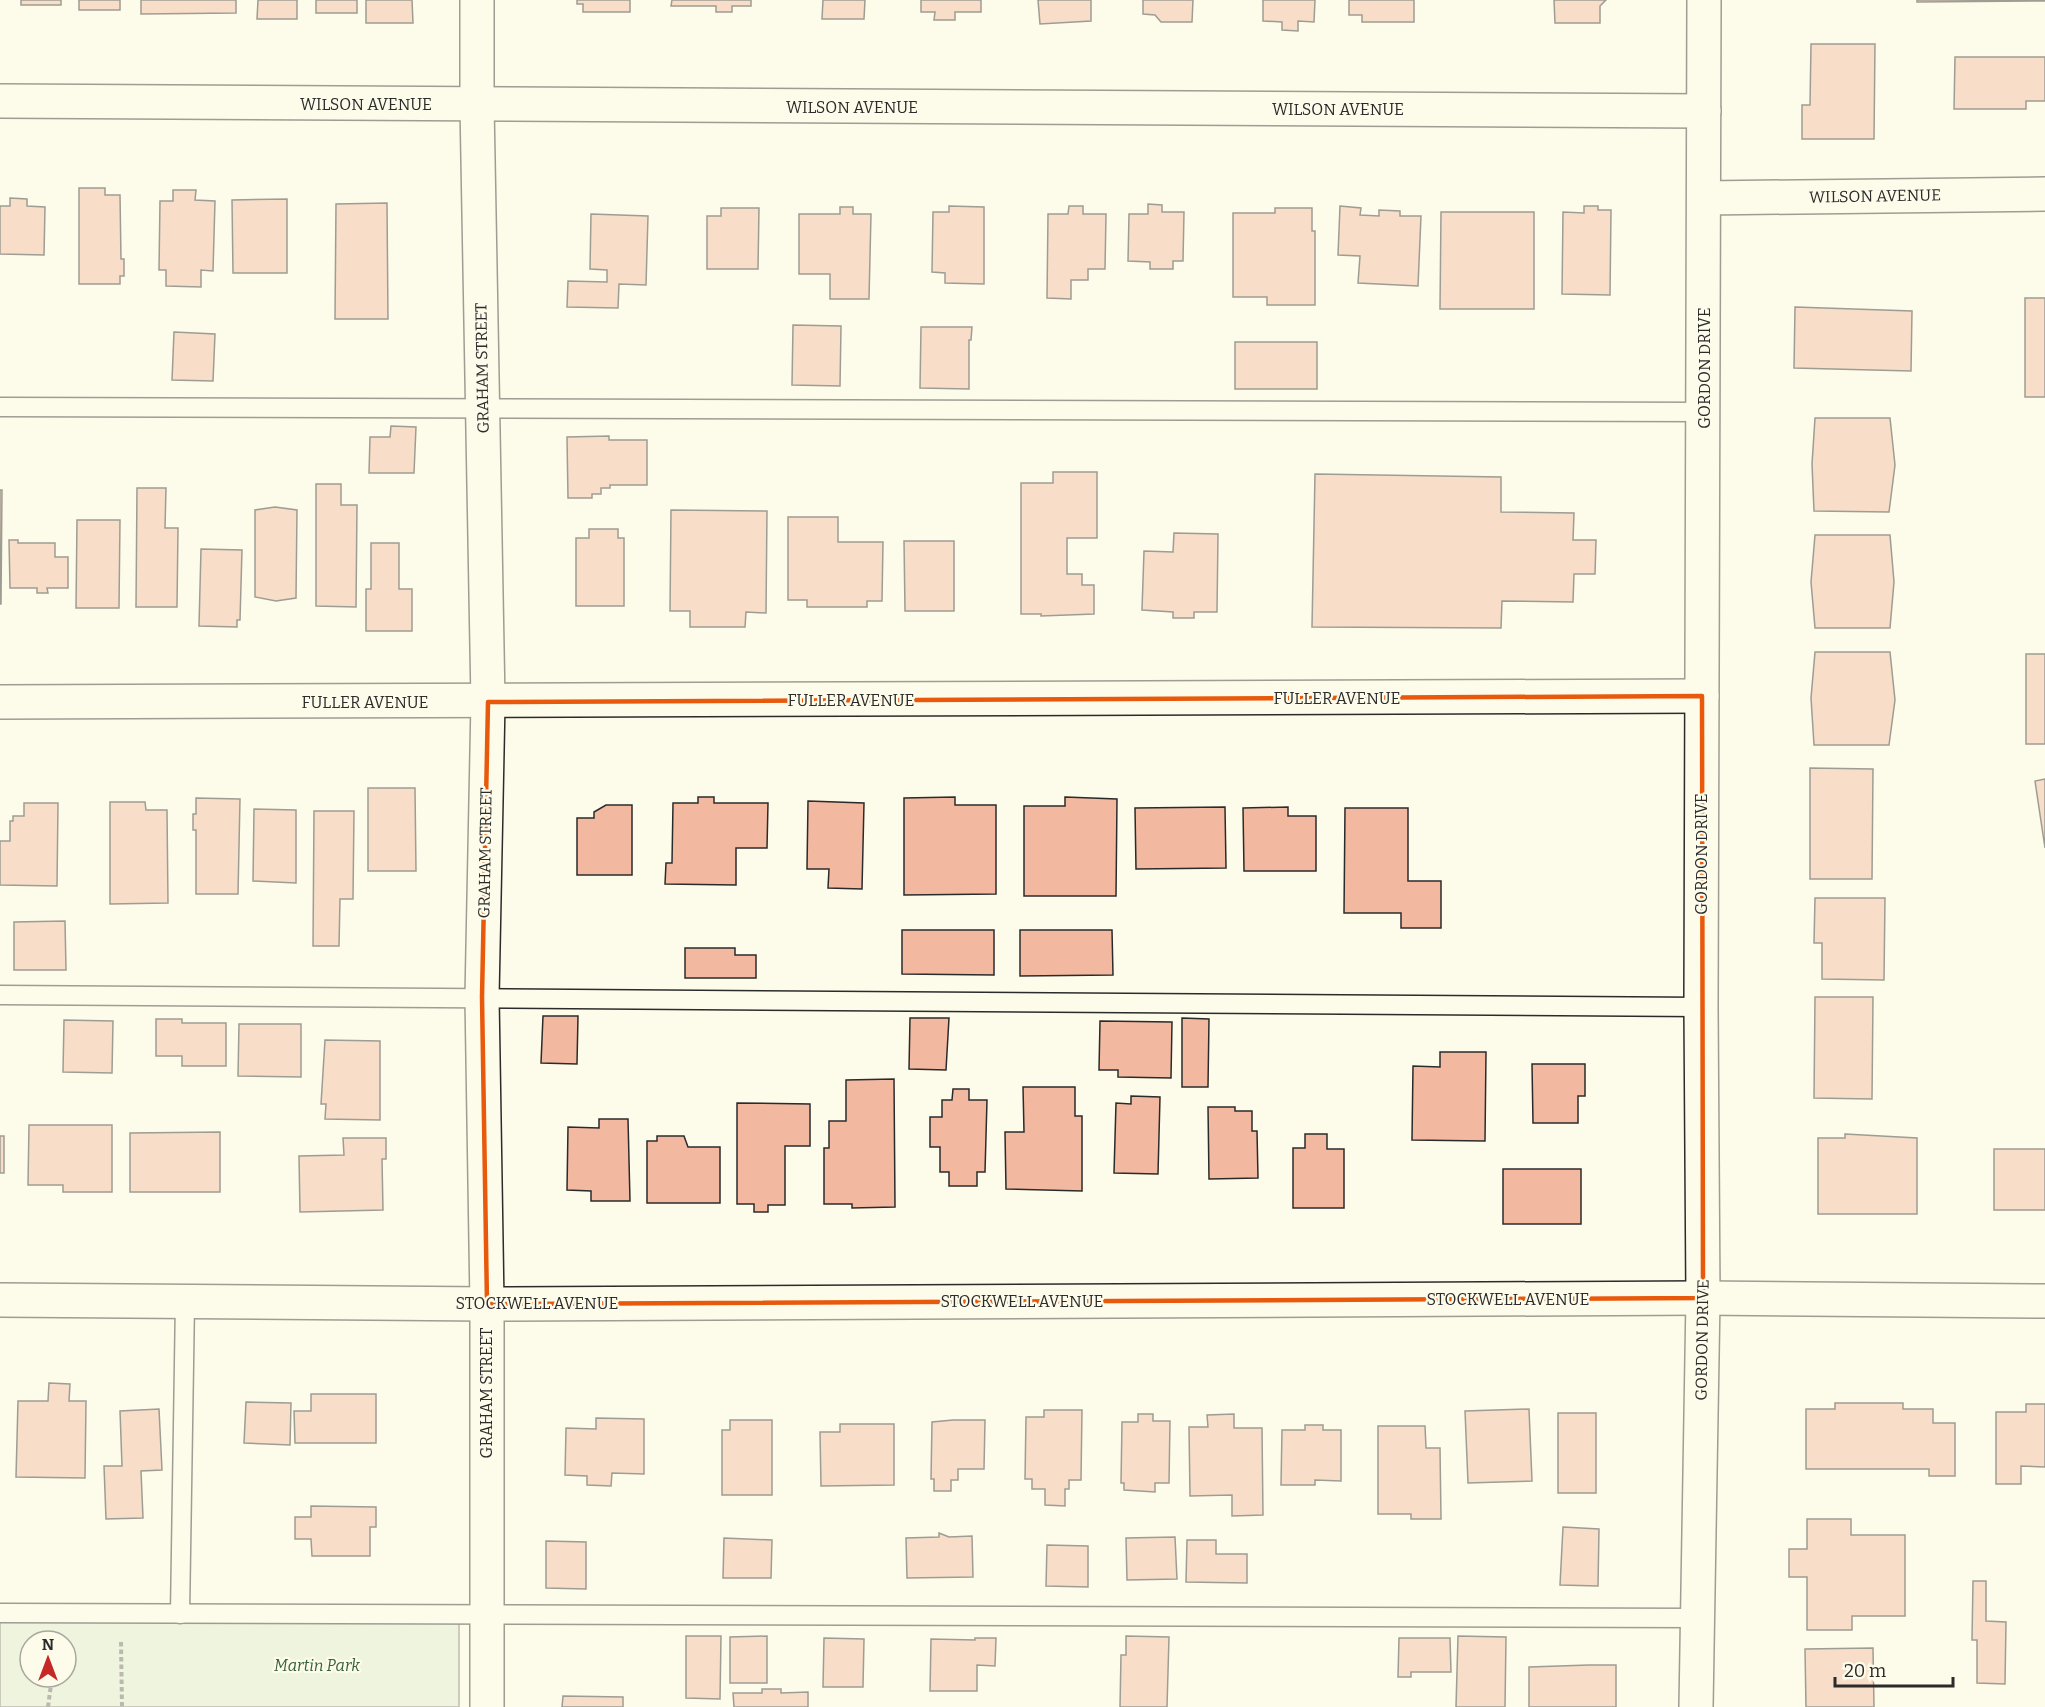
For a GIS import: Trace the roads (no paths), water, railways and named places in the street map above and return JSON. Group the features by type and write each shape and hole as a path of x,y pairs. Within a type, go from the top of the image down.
{"street":[{"name":"GRAHAM STREET","path":"477,0 488,702 482,997 487,1304 487,1707"},
{"name":"GORDON DRIVE","path":"1696,1707 1703,1298 1701,1006 1705,412 1704,0"},
{"name":"WILSON AVENUE","path":"0,101 1704,111"},
{"name":"WILSON AVENUE","path":"1704,198 2045,194"},
{"name":"FULLER AVENUE","path":"0,702 1702,696"},
{"name":"STOCKWELL AVENUE","path":"0,1300 487,1304 1703,1298 2045,1301"}],"lane":[{"path":"0,407 1705,412"},
{"path":"0,995 1701,1006"},
{"path":"180,1614 185,1301"},
{"path":"0,1613 1697,1618"}],"park label":[{"name":"Martin Park","path":"317,1665"}]}
